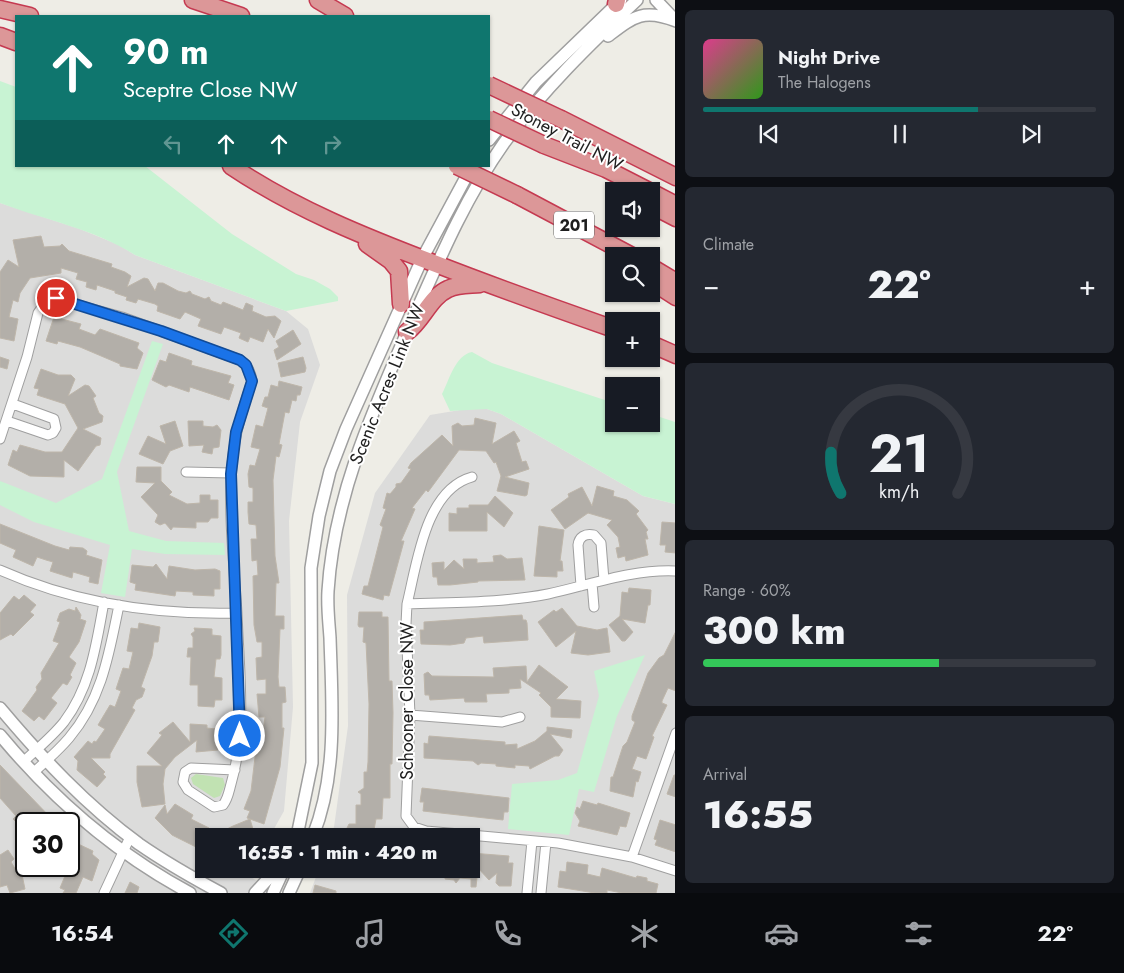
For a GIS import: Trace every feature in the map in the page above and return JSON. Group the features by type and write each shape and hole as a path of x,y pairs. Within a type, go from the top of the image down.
{"highway":[{"path":"192,0 238,15"},
{"path":"318,0 343,15"},
{"path":"0,9 26,15"},
{"path":"0,36 15,42"},
{"path":"490,86 561,119 675,177"},
{"name":"Stoney Trail NW","path":"490,119 544,145 611,182"},
{"path":"544,145 606,169 631,182"},
{"path":"233,167 284,199 337,225 482,284 605,326"},
{"name":"201","path":"459,167 517,194 615,247"},
{"path":"660,197 675,205"},
{"path":"660,210 675,218"},
{"path":"337,225 391,261 400,276 401,304"},
{"path":"660,273 675,282"},
{"path":"407,332 418,324 433,301 442,292 457,286 482,284"},
{"path":"660,286 675,297"},
{"path":"660,348 675,355"}],"street":[{"name":"Scenic Acres Link NW","path":"490,167 504,144 559,78 637,0"},
{"path":"656,0 675,21"},
{"path":"490,139 536,82 618,1"},
{"path":"584,53 640,15 659,15 675,21"},
{"name":"Scenic Acres Link NW","path":"316,828 330,770 333,731 328,593 334,546 346,488 360,447 407,332 429,262 472,167"},
{"name":"Scenic Acres Link NW","path":"298,828 312,763 311,568 319,516 330,471 346,429 401,304 490,167"},
{"path":"0,440 13,404 38,313 45,303 56,298 122,317 240,360 246,365 252,381 236,432 231,474 240,736 235,770 227,799 220,806 211,805 186,788 183,782 185,772 191,768 235,770"},
{"path":"7,421 48,435 53,433 56,428 56,422 51,418 13,404"},
{"path":"186,472 231,474"},
{"path":"407,604 424,534 432,515 454,486 472,477"},
{"path":"581,586 578,545 580,539 586,535 594,535 600,540 604,580"},
{"path":"0,581 2,571 57,591 119,605 176,612 237,613"},
{"name":"Schooner Close NW","path":"675,571 640,572 523,597 407,604 410,755 405,810 409,822 426,831 546,842 600,850 632,857 675,871"},
{"path":"592,583 594,607"},
{"path":"23,762 63,722 85,687 94,655 104,602"},
{"path":"32,773 80,725 98,692 108,660 119,605"},
{"path":"85,687 98,692"},
{"path":"0,708 45,761 91,805 130,836 180,871 221,893"},
{"path":"410,715 502,722 520,717"},
{"path":"632,857 672,748 675,733"},
{"path":"0,735 32,773 79,818 122,852 190,893"},
{"path":"104,893 130,836"},
{"path":"527,893 532,841"},
{"path":"541,893 546,842"},
{"path":"255,893 269,878"},
{"path":"273,893 280,878"},
{"path":"289,893 296,878"}],"shaded area":[{"path":"0,203 80,229 119,245 135,255 286,311 308,329 320,365 300,422 289,521 293,707 284,811 274,828 195,828 195,878 252,878 277,893 0,893"},
{"path":"472,408 487,409 501,414 643,496 675,504 675,893 310,893 316,878 480,878 480,828 334,828 348,726 347,595 375,493 430,415"}],"green space":[{"path":"0,81 15,87 15,167 146,167 232,234 296,274 314,280 330,289 338,297 338,301 286,311 135,255 103,238 0,203"},
{"path":"152,341 163,344 117,472 129,531 166,541 224,543 225,555 165,554 132,549 125,597 101,593 110,545 34,522 0,505 0,481 56,503 102,479"},
{"path":"472,352 492,363 605,400 605,432 660,432 660,417 675,422 675,504 643,496 501,414 487,409 450,411 442,394 457,363 466,354"},
{"path":"645,655 617,716 594,792 579,789 569,835 508,829 512,784 558,780 577,773 599,696 594,671"},
{"path":"196,774 223,778 225,785 220,796 214,798 193,784 191,778"}],"building":[{"path":"41,236 44,247 60,246 62,244 69,251 112,264 111,267 131,276 127,287 144,278 148,279 155,291 158,283 163,283 178,291 186,293 190,291 192,294 205,299 209,297 211,301 221,305 223,302 243,310 246,303 253,306 252,311 266,317 275,316 281,321 274,338 268,329 263,342 250,337 248,342 239,338 241,333 224,327 221,334 198,326 201,319 185,312 180,319 157,311 158,306 155,304 138,299 136,303 126,300 127,297 97,285 96,290 86,287 87,282 76,279 78,273 61,268 61,273 30,278 20,293 18,302 13,300 9,317 18,319 14,341 0,338 0,272 8,260 19,267 13,240"},
{"path":"54,317 81,324 79,329 95,335 100,329 139,343 137,348 143,353 137,369 120,366 120,364 80,347 58,341 57,344 46,341"},
{"path":"293,330 301,344 277,360 274,350 279,347 276,341"},
{"path":"169,353 192,361 191,365 231,376 228,383 234,385 229,400 190,387 189,392 169,385 166,387 152,380 160,360 166,362"},
{"path":"0,357 9,360 7,369 0,367"},
{"path":"303,357 306,368 305,372 281,377 278,363"},
{"path":"41,369 58,375 71,375 75,379 68,396 85,385 89,386 96,396 93,398 99,413 103,416 102,422 83,429 101,438 100,445 96,446 78,471 64,460 64,477 30,476 8,465 13,450 17,452 20,445 45,452 62,452 78,428 65,404 37,395 39,389 34,388"},
{"path":"279,381 302,387 296,401 292,400 289,413 285,412 279,444 282,445 279,457 276,456 273,480 275,556 279,583 276,583 275,616 284,616 284,629 280,629 278,677 279,687 285,687 286,702 282,703 282,728 284,728 280,767 264,824 247,818 250,811 244,809 251,791 258,732 263,732 265,717 259,717 257,694 266,694 266,679 257,680 256,658 262,657 262,642 257,642 254,625 253,576 258,575 257,560 252,561 251,539 257,539 256,525 249,524 248,502 253,502 253,488 249,487 248,474 250,465 255,466 260,449 251,447 256,425 263,427 268,408 262,406 265,397 268,397 271,385 278,387"},
{"path":"475,418 496,423 492,444 514,431 520,441 516,443 522,462 526,461 529,469 505,477 529,483 527,495 497,491 501,476 496,462 494,463 486,451 459,450 428,492 426,490 412,508 415,509 401,541 404,541 389,596 384,595 383,600 362,594 364,586 368,586 383,527 380,525 386,509 383,508 387,493 390,494 396,487 396,484 401,483 411,469 408,468 411,463 442,435 453,446 452,426 458,423 462,426 474,425"},
{"path":"175,421 183,446 170,451 163,464 139,454 148,436 166,444 160,426"},
{"path":"188,421 203,421 203,426 213,427 217,425 221,430 219,447 213,448 212,454 202,452 204,445 189,446"},
{"path":"137,467 161,467 161,481 172,492 169,495 187,504 200,503 200,495 210,495 210,500 218,500 218,518 211,518 208,522 196,522 196,528 173,527 171,530 165,523 160,525 155,522 158,515 141,497 155,483 136,482"},
{"path":"597,486 614,491 613,496 627,500 639,511 636,514 648,530 646,532 648,539 645,539 648,555 626,561 625,556 618,558 616,548 620,547 618,537 607,525 612,520 588,513 565,529 551,510 569,497 568,494 582,487 592,506"},
{"path":"495,496 513,513 504,527 487,512 487,531 449,531 449,513 457,514 457,508 469,508 469,505 488,505"},
{"path":"662,522 675,523 675,553 665,552 666,545 660,545"},
{"path":"0,524 55,546 69,550 70,547 83,548 87,551 86,555 102,560 98,584 89,582 90,577 73,572 72,578 50,571 53,562 37,557 33,566 13,557 16,550 0,543"},
{"path":"539,526 564,530 560,561 562,561 563,571 557,571 557,577 534,576"},
{"path":"501,555 507,559 522,558 525,580 478,581 438,585 437,577 433,577 432,563 444,562 444,570 454,560 464,569 463,559 477,559 477,563 494,562 493,556"},
{"path":"156,564 167,579 169,566 195,570 215,569 220,571 220,589 214,589 214,596 193,595 193,592 176,591 175,596 135,590 136,584 130,582 132,565 153,567"},
{"path":"629,588 651,590 650,605 648,605 645,623 622,619 633,632 625,641 622,641 609,625 620,616 622,592 628,593"},
{"path":"24,595 36,605 30,612 34,615 13,636 11,634 0,640 0,613 14,596 19,600"},
{"path":"76,607 81,615 80,619 86,621 79,642 69,657 76,663 70,675 72,677 67,685 63,683 51,698 57,703 44,720 39,716 34,721 22,711 37,690 36,687 42,679 41,673 59,643 53,641 60,622 57,621 60,613 69,609 75,611"},
{"path":"562,608 577,626 597,630 607,628 610,652 588,655 571,653 576,631 556,647 538,622 554,610 556,612"},
{"path":"359,612 382,612 382,617 388,617 389,681 392,681 393,713 390,798 383,798 382,819 376,819 374,828 347,828 349,824 356,824 356,805 361,805 361,794 358,792 364,788 364,772 367,772 368,762 369,704 366,643 363,642 364,627 359,627"},
{"path":"522,615 523,620 526,620 527,623 528,640 484,643 483,636 466,638 464,643 450,645 421,644 420,630 424,630 424,622"},
{"path":"139,623 160,627 158,642 154,642 152,656 141,687 145,689 142,697 136,700 132,708 135,710 110,754 110,758 91,758 105,772 103,774 106,777 97,787 77,770 78,761 74,757 88,741 92,744 94,741 96,742 105,729 98,725 110,705 115,707 121,691 116,689 123,668 129,669 133,652 127,651 131,628 138,629"},
{"path":"194,628 212,629 212,635 221,636 221,655 220,659 216,659 214,677 222,678 222,700 215,700 214,707 198,706 198,685 190,685 191,657 187,657 188,648 193,648 193,637 191,634 195,631"},
{"path":"675,633 675,691 668,688 662,701 662,703 667,705 652,736 654,737 646,759 637,756 632,769 641,772 638,782 636,781 633,797 610,791 611,777 613,777 623,746 627,742 635,722 632,720 632,716 648,673 659,658 664,655"},
{"path":"539,665 568,687 556,699 581,701 580,718 551,717 551,707 539,695 541,693 520,679 521,688 509,689 509,693 486,694 487,702 465,702 464,698 430,700 429,695 425,695 424,674 428,672 432,676 494,677 493,668 526,666 527,682"},
{"path":"173,722 190,742 190,724 207,725 207,728 224,730 223,742 218,741 218,750 196,752 197,740 175,757 165,769 163,784 165,804 142,807 137,782 137,766 162,766 147,753 162,735 159,733"},
{"path":"547,727 572,730 571,738 550,734 563,750 559,756 555,756 530,769 529,766 515,765 515,768 496,766 496,764 481,763 478,765 473,761 424,758 424,743 428,744 429,736 505,742 505,745 517,744 517,749 535,741 547,731"},
{"path":"0,765 45,812 15,812 15,815 0,798"},
{"path":"674,775 675,775 675,797 667,794"},
{"path":"422,788 509,798 508,812 504,812 503,820 423,811 424,802 420,802"},
{"path":"583,801 597,805 598,803 630,813 626,827 620,826 617,835 578,826 580,821 575,813 577,807 580,809"},
{"path":"175,804 193,815 191,819 209,828 195,828 195,846 172,835 155,818 165,805 167,814"},
{"path":"250,819 253,828 229,828"},
{"path":"660,820 675,825 675,852 655,845 657,840 654,839"},
{"path":"80,845 93,851 92,854 99,860 92,881 83,877 76,893 63,893 65,890 60,888 65,877 80,877"},
{"path":"8,850 14,859 11,862 15,869 15,877 22,877 25,889 10,893 7,885 0,887 0,855"},
{"path":"480,854 509,856 508,863 513,863 511,886 499,886 496,883 497,873 489,880 480,870"},
{"path":"567,862 588,865 587,874 600,877 602,868 636,878 637,876 647,878 647,881 658,884 656,893 622,893 607,890 607,893 595,893 558,887 560,871 566,872"},
{"path":"460,878 456,883 454,880 445,879"},
{"path":"460,878 477,878 476,887 471,887 471,879"},
{"path":"130,882 139,887 137,893 125,893"},
{"path":"315,885 336,891 336,893 313,893"}],"route":[{"path":"56,298 122,317 240,360 250,370 252,381 236,432 231,474 240,677 240,736"}]}
